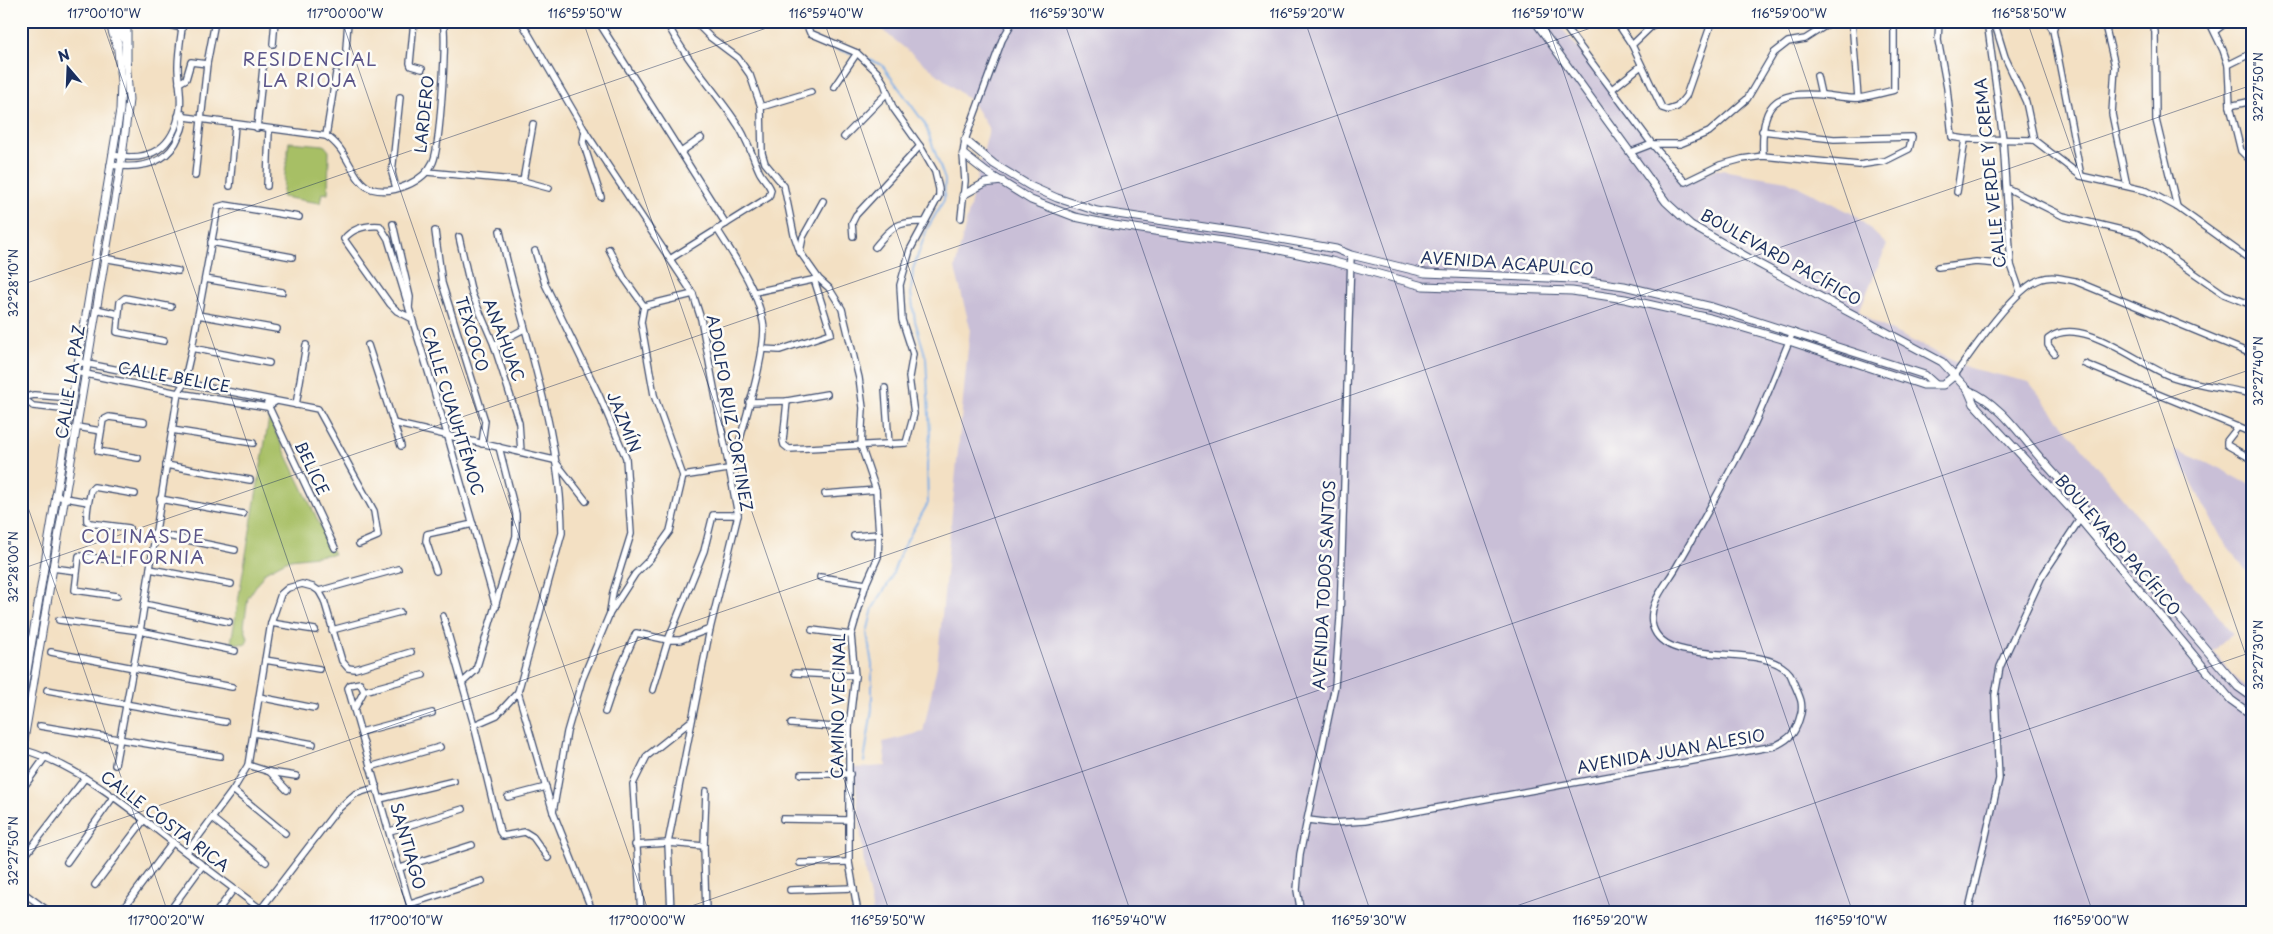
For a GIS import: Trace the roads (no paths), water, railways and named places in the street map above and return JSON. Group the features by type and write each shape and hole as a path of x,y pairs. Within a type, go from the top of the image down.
{"highway":[{"path":"110,21 117,44"},
{"path":"126,21 126,61"}],"main road":[{"name":"CALLE LA PAZ","path":"21,707 121,93 115,21"},
{"name":"CALLE LA PAZ","path":"21,747 24,740 86,374 103,258 122,156 129,100 120,21"},
{"name":"BOULEVARD PACÍFICO","path":"1535,21 1666,202 1691,225 1942,362 1968,390 1974,404 2080,519 2231,700 2252,715"},
{"name":"AVENIDA ACAPULCO","path":"965,140 994,164 1023,181 1056,198 1076,205 1113,214 1258,235 1336,249 1352,255 1425,273 1574,279 1624,286 1712,307 1793,332 1925,375 1935,384"},
{"name":"AVENIDA ACAPULCO","path":"963,154 1031,200 1075,217 1114,225 1270,248 1423,286 1572,291 1616,298 1710,318 1789,341 1923,385 1935,384"},
{"path":"963,195 985,183 1002,182"},
{"path":"1935,384 1943,385 1955,375"},
{"name":"BOULEVARD PACÍFICO","path":"1968,390 1982,396 2001,414 2088,511 2238,686 2252,697"}],"street":[{"path":"170,21 173,26 182,28"},
{"path":"110,165 144,166 157,161 170,152 176,143 181,117 178,60 183,21"},
{"path":"273,44 274,21"},
{"path":"346,49 348,21"},
{"path":"414,21 410,64 422,69"},
{"name":"LARDERO","path":"326,136 340,146 362,184 369,188 382,191 396,188 409,184 427,172 436,153 445,46 443,21"},
{"name":"ADOLFO RUIZ CORTINEZ","path":"521,21 585,131 693,294 701,319 738,515 710,628 668,843 671,913"},
{"path":"598,21 726,224"},
{"path":"666,21 684,53 735,120 749,144 760,174 768,182 771,190 769,197 670,259"},
{"name":"CAMINO VECINAL","path":"694,21 744,65 750,75 761,107 762,153 765,163 784,186 794,235 800,252 817,279 829,288 842,309 857,370 863,408 861,446 876,490 878,534 878,557 866,584 851,635 855,676 849,728 849,862 858,912"},
{"path":"787,401 783,441 784,445 789,449 906,443 914,414 909,377 913,354 902,320 900,285 910,250 938,196 939,189 935,172 920,146 893,108 884,83 877,72 857,53 810,33 805,21"},
{"path":"961,218 965,140 1002,40 1013,21"},
{"path":"1561,21 1652,144 1685,182 1720,165 1763,156 1860,165 1885,161 1909,148 1912,137 1834,138 1762,131"},
{"path":"1616,21 1632,45 1662,108 1668,110 1677,107 1686,96 1712,21"},
{"path":"1632,45 1657,21"},
{"path":"1631,152 1652,144 1680,144 1709,132 1747,99 1774,53 1788,42 1805,39 1833,21"},
{"path":"1852,21 1858,98"},
{"path":"1763,156 1762,131 1765,116 1774,102 1784,96 1821,94 1858,98 1894,90 1894,21"},
{"path":"1939,21 1938,40 1947,88 1952,137 1965,139 2034,140 2082,176 2147,191 2177,207 2252,261"},
{"name":"CALLE VERDE Y CREMA","path":"1987,21 2003,139 2011,265 2020,291"},
{"path":"1994,21 2004,57 2026,102 2034,140"},
{"path":"2047,21 2053,30 2082,176"},
{"path":"2053,30 2056,21"},
{"path":"2104,21 2115,66 2112,114 2127,186"},
{"path":"2152,21 2155,32 2156,120 2177,207"},
{"path":"2208,21 2215,31 2228,65 2230,106 2241,151 2252,162"},
{"path":"2215,31 2228,21"},
{"path":"195,176 207,64 214,27"},
{"path":"2228,65 2252,52"},
{"path":"834,87 857,53"},
{"path":"179,83 186,79 191,62 207,64"},
{"path":"1612,89 1642,66"},
{"path":"257,128 263,67"},
{"path":"181,117 326,136 336,73"},
{"path":"1817,76 1821,94"},
{"path":"761,107 811,92"},
{"path":"844,137 887,93"},
{"path":"396,188 392,173 400,97"},
{"path":"2230,106 2252,100"},
{"path":"112,154 122,156 154,153 169,139 181,117"},
{"path":"523,181 533,124"},
{"path":"230,186 235,125"},
{"path":"267,186 270,130"},
{"path":"585,131 583,142 602,197"},
{"path":"681,152 701,138"},
{"path":"1957,192 1965,139"},
{"path":"853,236 852,223 856,215 920,146"},
{"path":"154,153 157,161"},
{"path":"427,172 523,181 548,188"},
{"path":"2007,188 2063,216 2138,234 2224,294 2252,305"},
{"path":"800,252 803,237 823,202"},
{"path":"114,765 140,632 154,533 178,393 184,383 192,348 218,208 226,205 299,217"},
{"path":"875,247 890,229 907,222 924,222"},
{"path":"393,224 410,297 409,310"},
{"name":"CALLE CUAUHTÉMOC","path":"411,318 397,312 390,304 344,240 349,233 369,225 380,226 388,239 448,437 496,607"},
{"path":"683,476 728,468 735,458 762,349 764,322 755,292 718,229"},
{"name":"TEXCOCO","path":"435,231 442,283 485,421 482,444"},
{"path":"474,725 497,715 518,692 562,533 562,508 552,436 500,231"},
{"name":"ANAHUAC","path":"459,237 472,294 494,345 519,423 521,452"},
{"path":"211,242 292,257"},
{"path":"553,812 568,732 582,680 610,613 635,574 650,559 670,531 683,476 654,395 641,322 644,306 624,278 609,249"},
{"name":"JAZMÍN","path":"535,251 545,284 599,395 626,458 631,534 613,592 610,613"},
{"name":"AVENIDA TODOS SANTOS","path":"1301,913 1297,890 1300,854 1335,686 1340,618 1352,255"},
{"path":"103,258 178,271"},
{"path":"1938,267 1976,262 2011,265"},
{"path":"1955,375 2020,291 2040,279 2052,277 2075,280 2252,354"},
{"path":"205,278 282,292"},
{"path":"755,292 817,279 831,330 830,335 780,350 762,349"},
{"path":"644,306 693,294"},
{"path":"164,341 117,332 120,302 125,298 170,307"},
{"path":"96,309 118,314"},
{"path":"198,314 277,330"},
{"path":"494,345 524,329"},
{"name":"AVENIDA JUAN ALESIO","path":"1308,820 1332,822 1365,821 1598,779 1775,746 1796,730 1803,704 1790,674 1778,664 1763,660 1678,648 1659,638 1653,628 1651,618 1652,607 1683,556 1752,428 1793,332"},
{"path":"2054,352 2048,345 2048,339 2054,334 2065,332 2087,334 2169,376 2252,394"},
{"path":"368,345 401,446"},
{"path":"296,405 306,346"},
{"path":"192,348 269,363"},
{"name":"CALLE BELICE","path":"78,362 318,409"},
{"path":"2085,364 2252,433"},
{"name":"CALLE BELICE","path":"76,372 178,393 267,406"},
{"path":"885,388 889,445"},
{"path":"22,398 34,394 72,398"},
{"path":"749,402 787,401 827,394"},
{"path":"22,398 33,406 70,410"},
{"name":"BELICE","path":"267,398 267,406 335,548"},
{"path":"267,406 275,402"},
{"name":"BELICE","path":"318,409 374,511 378,536 359,544"},
{"path":"138,458 98,451 100,431 105,417 144,422"},
{"path":"393,423 554,460 586,501"},
{"path":"77,427 100,431"},
{"path":"2238,427 2227,441 2227,445 2252,459"},
{"path":"172,430 253,443"},
{"path":"462,683 476,670 516,536 516,514 499,447"},
{"path":"166,465 250,480"},
{"path":"129,528 90,524 87,521 87,517 90,490 94,487 135,494"},
{"path":"825,494 876,490"},
{"path":"55,496 88,502"},
{"path":"160,499 243,514"},
{"path":"1968,913 1999,778 1995,695 2000,667 2041,578 2080,519 2088,511"},
{"path":"653,690 668,640 704,551 712,515 738,515"},
{"path":"436,571 426,540 427,534 473,524"},
{"path":"154,533 235,550"},
{"path":"854,536 878,534"},
{"path":"117,596 75,590 76,571 79,556 122,561"},
{"path":"52,568 76,571"},
{"path":"150,568 231,584"},
{"path":"187,852 233,790 248,764 271,623 278,598 288,588 302,584 319,591 398,569"},
{"path":"820,577 866,584"},
{"path":"319,591 324,600 342,661 348,668 355,668 411,652"},
{"path":"144,604 229,622"},
{"path":"332,630 400,612"},
{"path":"443,616 474,725 501,835 525,832 533,837 548,858"},
{"path":"59,620 140,632 235,650"},
{"path":"271,623 315,630"},
{"path":"34,627 43,628"},
{"path":"605,712 618,673 636,633 668,640 680,640 710,628"},
{"path":"812,630 851,635"},
{"path":"51,652 232,687"},
{"path":"265,660 318,669"},
{"path":"796,673 855,676"},
{"path":"355,708 364,691 423,675"},
{"name":"SANTIAGO","path":"364,691 361,684 358,683 350,685 348,690 355,708 412,913"},
{"path":"47,690 225,722"},
{"path":"518,692 553,812 593,913"},
{"path":"259,697 314,708"},
{"path":"361,732 432,713"},
{"path":"641,913 634,784 647,756 691,721"},
{"path":"791,724 849,728"},
{"path":"40,726 120,741 220,756"},
{"path":"254,733 312,744"},
{"name":"CALLE COSTA RICA","path":"21,747 46,756 114,796 233,890 264,912"},
{"path":"370,767 440,747"},
{"path":"21,791 46,756"},
{"path":"248,764 270,772 296,776"},
{"path":"270,772 287,790"},
{"path":"802,774 850,774"},
{"path":"21,861 84,778"},
{"path":"380,799 454,781"},
{"path":"264,912 336,811 355,794 377,787"},
{"path":"508,796 546,787"},
{"path":"233,790 285,833"},
{"path":"706,791 704,846 706,913"},
{"path":"67,862 114,796"},
{"path":"390,831 463,809"},
{"path":"212,819 266,862"},
{"path":"783,819 849,820"},
{"path":"95,885 144,820"},
{"path":"120,913 173,842"},
{"path":"636,845 668,843 704,846"},
{"path":"400,868 472,845"},
{"path":"800,863 849,862"},
{"path":"168,913 203,865"},
{"path":"410,904 482,881"},
{"path":"790,890 854,888"},
{"path":"216,913 233,890"},
{"path":"21,891 51,913"},
{"path":"850,913 858,912"}],"waterway":[{"path":"795,21 807,32"},
{"path":"815,38 825,46 851,53"},
{"path":"864,762 872,709 872,665 867,633 873,608 890,581 901,551 928,503 927,465 930,434 926,358 915,321 911,294 913,269 927,229 944,200 945,180 925,124 882,65 865,58"}],"district":[{"name":"RESIDENCIAL LA RIOJA","path":"310,70"},
{"name":"COLINAS DE CALIFORNIA","path":"143,547"}]}
